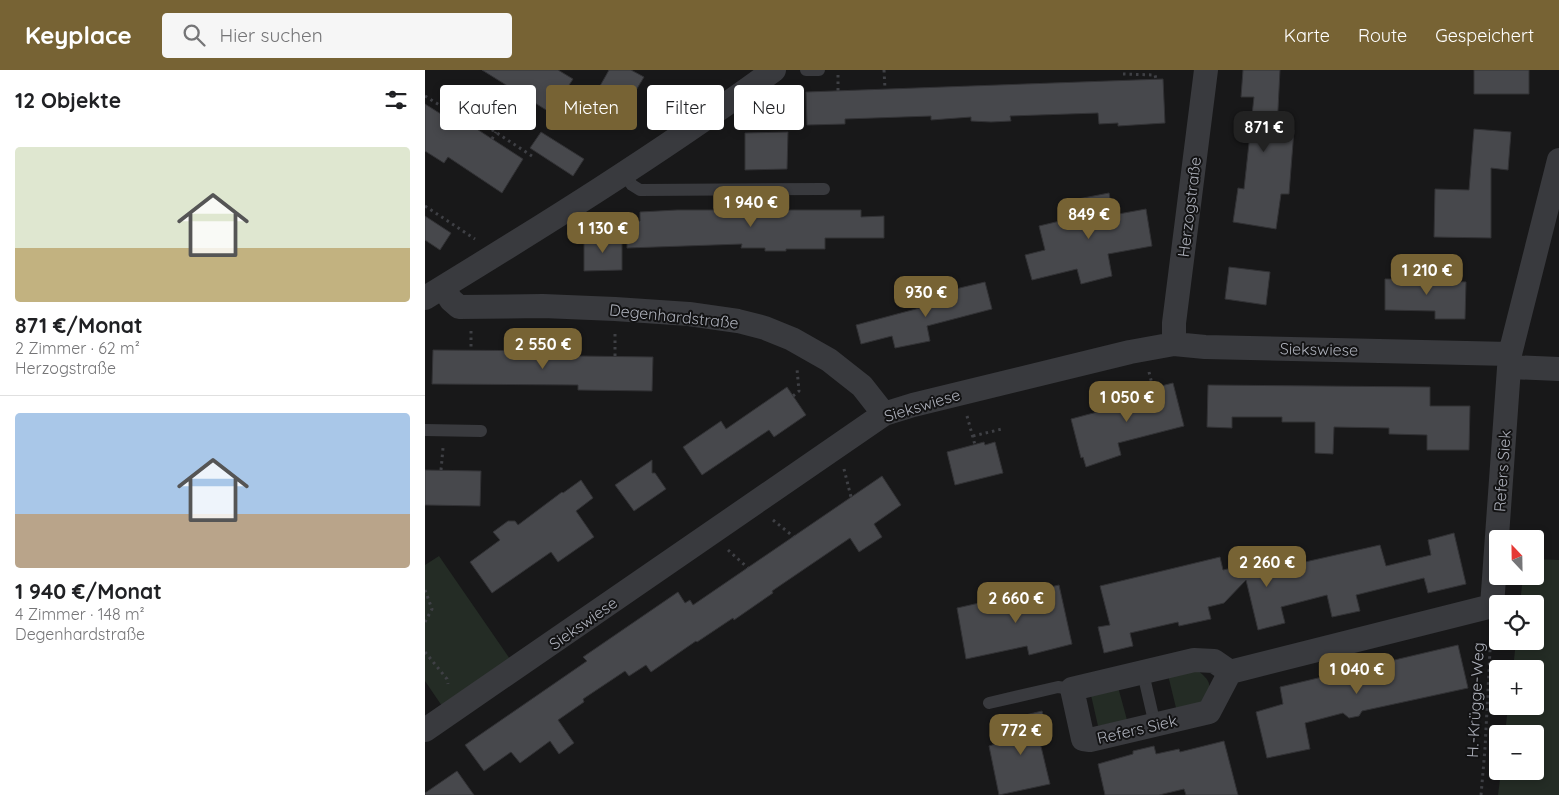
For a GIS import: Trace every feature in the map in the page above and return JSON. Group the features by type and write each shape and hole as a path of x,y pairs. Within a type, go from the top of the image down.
{"street":[{"path":"434,292 623,172 774,70"},
{"name":"Herzogstraße","path":"1174,344 1174,323 1206,70"},
{"name":"Refers Siek","path":"1493,595 1510,360 1559,160"},
{"name":"Degenhardstraße","path":"434,292 451,300 459,307 543,306 689,314 739,321 765,328 792,339 829,360 862,386 884,414"},
{"name":"Siekswiese","path":"425,730 477,688 884,414 913,405 1102,358 1174,344 1205,347 1510,360 1559,369"},
{"path":"1072,689 1194,660 1214,662 1231,672 1489,607"},
{"name":"Refers Siek","path":"1072,689 1083,739 1090,740 1209,712 1231,672"}],"lane":[{"path":"806,70 819,70"},
{"path":"623,172 632,185 640,190 823,189"},
{"path":"425,430 481,431"},
{"path":"1143,673 1155,725"},
{"path":"989,703 1058,687 1072,689"}],"path":[{"path":"884,70 885,89"},
{"path":"1123,74 1144,72 1155,75 1155,79"},
{"path":"838,77 838,92"},
{"path":"425,96 439,105 435,111"},
{"path":"493,130 532,156"},
{"path":"492,139 496,132"},
{"path":"425,206 480,242"},
{"path":"543,327 543,351"},
{"path":"615,330 615,356"},
{"path":"471,331 471,350"},
{"path":"793,396 799,390 795,365"},
{"path":"1148,371 1153,388"},
{"path":"968,417 975,445"},
{"path":"973,436 1002,429"},
{"path":"839,463 845,470 851,497"},
{"path":"772,519 794,536"},
{"path":"721,544 747,568"},
{"path":"425,590 432,609 425,622"},
{"name":"H.-Krügge-Weg","path":"1481,795 1490,650"},
{"path":"425,652 447,679 449,686"}],"shaded area":[{"path":"439,556 510,659 442,706 425,681 425,565"},
{"path":"1544,559 1559,560 1559,795 1498,795 1500,780 1544,780 1544,725 1506,725 1507,715 1544,715 1544,660 1514,660 1515,650 1544,650 1544,595 1521,595 1522,585 1544,585"},
{"path":"1197,670 1209,684 1206,701 1177,712 1168,675"},
{"path":"1118,687 1127,720 1098,726 1091,695"}],"building":[{"path":"482,70 558,70 573,79 569,85 546,85 546,110 536,104 536,85 506,85"},
{"path":"609,70 631,70 644,77 637,89 637,85 601,85"},
{"path":"1243,70 1280,70 1277,129 1294,130 1289,194 1281,194 1276,229 1233,222 1238,188 1244,189 1254,97 1241,97"},
{"path":"1474,70 1529,70 1529,94 1474,94"},
{"path":"1163,79 1165,123 1118,126 1118,123 1099,124 1098,113 1010,116 1011,121 991,122 971,121 971,117 931,120 931,116 845,119 845,124 807,125 806,92"},
{"path":"425,104 440,113 440,130 478,130 523,159 502,193 448,157 444,163 425,151"},
{"path":"1474,129 1511,132 1508,170 1491,168 1491,238 1434,237 1435,189 1469,190"},
{"path":"541,132 584,159 573,176 530,148"},
{"path":"788,132 787,169 745,170 745,133"},
{"path":"1109,193 1113,215 1146,209 1152,246 1108,254 1112,276 1081,284 1077,269 1032,280 1025,255 1045,250 1039,226 1064,220 1063,215 1080,211 1078,199"},
{"path":"677,210 861,210 861,217 884,216 884,238 825,238 825,249 786,249 786,251 765,251 765,248 741,248 742,244 627,248 627,222 640,221 640,212"},
{"path":"425,216 451,233 440,250 425,240"},
{"path":"584,238 622,239 622,270 584,271"},
{"path":"1229,267 1270,272 1266,305 1225,299"},
{"path":"1406,277 1446,277 1446,281 1466,282 1465,319 1435,319 1435,311 1385,310 1385,279 1406,279"},
{"path":"985,282 992,309 927,326 930,341 895,348 892,336 861,344 856,325 953,299 951,290"},
{"path":"433,350 579,351 579,356 653,357 652,391 578,390 578,385 432,384"},
{"path":"1173,383 1184,426 1118,443 1121,455 1086,467 1083,457 1081,458 1071,419 1131,403 1129,394"},
{"path":"1208,385 1430,387 1430,406 1470,406 1469,450 1427,450 1427,435 1389,434 1389,428 1334,427 1333,454 1315,453 1315,422 1282,422 1282,417 1232,417 1232,428 1207,427"},
{"path":"787,387 806,415 774,437 769,430 702,475 683,447 721,421 726,429"},
{"path":"984,442 985,445 995,442 1003,473 955,485 947,452"},
{"path":"652,460 652,473 655,473 666,489 634,511 615,485"},
{"path":"425,470 481,471 480,506 425,505"},
{"path":"882,476 901,505 874,524 882,537 859,552 850,538 772,591 773,593 734,620 733,618 696,641 651,672 646,665 629,676 625,671 583,699 584,702 558,720 574,743 559,754 550,741 520,763 511,752 484,771 465,745 587,661 583,657 678,592 685,603 690,600 693,605"},
{"path":"581,480 593,498 576,511 594,537 558,562 551,552 492,593 470,562 500,540 493,532 508,521 515,521 518,525"},
{"path":"1454,533 1466,584 1428,593 1424,578 1356,595 1360,611 1332,617 1327,595 1281,607 1285,623 1258,630 1246,580 1224,603 1208,607 1211,619 1179,626 1178,622 1130,633 1133,646 1104,653 1098,627 1110,625 1100,586 1220,557 1223,570 1303,552 1305,562 1380,545 1386,566 1431,555 1428,540"},
{"path":"1059,585 1072,644 1029,655 1027,646 966,659 957,608"},
{"path":"1458,645 1468,688 1362,711 1359,716 1349,718 1343,713 1305,723 1310,749 1267,758 1256,712 1283,704 1280,687"},
{"path":"1042,711 1047,731 1038,734 1050,784 999,795 989,746 1014,738 1009,719"},
{"path":"1224,741 1238,795 1186,795 1184,789 1159,795 1105,795 1098,764 1133,754 1133,751 1154,746 1156,754 1179,749 1180,752"},
{"path":"457,771 474,795 425,795 425,793"}]}
